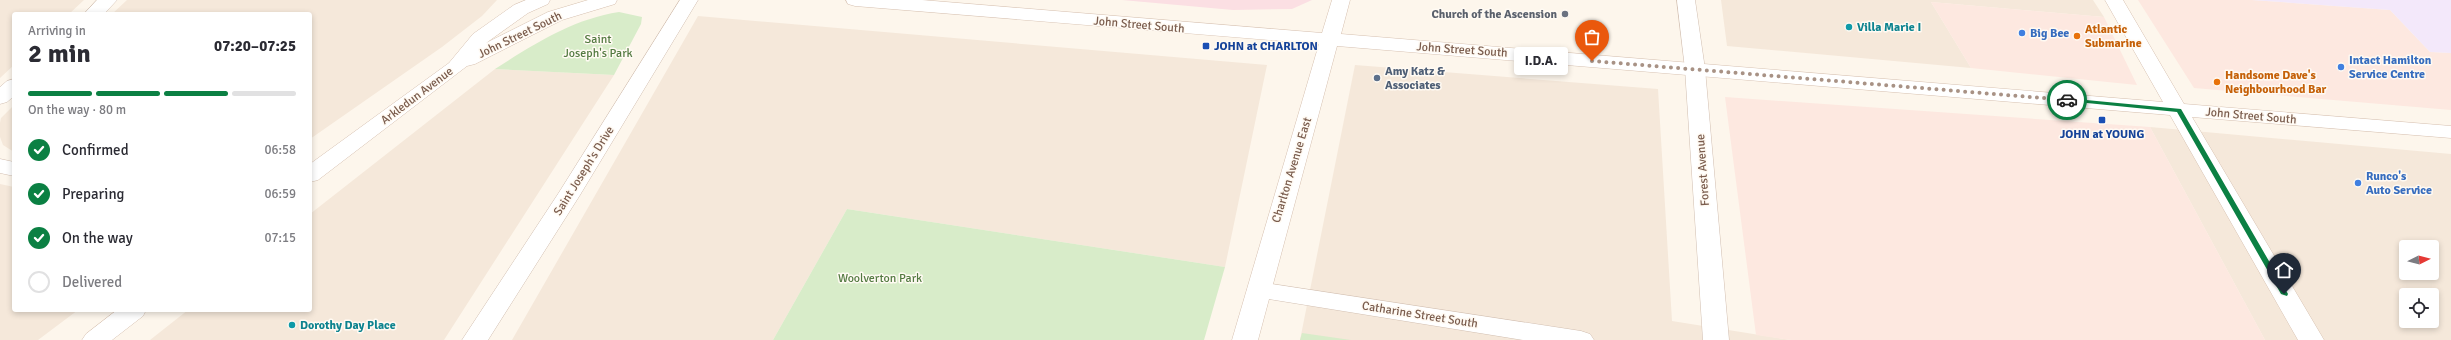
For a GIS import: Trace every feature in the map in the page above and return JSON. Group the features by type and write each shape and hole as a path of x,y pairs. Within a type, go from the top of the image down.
{"main road":[{"path":"95,12 108,0"},
{"name":"Arkledun Avenue","path":"312,174 456,67 480,38 527,5 541,0"},
{"name":"John Street South","path":"456,67 555,16 608,0"},
{"name":"Saint Joseph's Drive","path":"475,340 573,189 689,0"},
{"name":"John Street South","path":"855,0 2451,132"},
{"name":"Charlton Avenue East","path":"1245,340 1268,252 1341,0"},
{"name":"Forest Avenue","path":"1686,0 1695,69 1716,340"},
{"path":"2114,0 2311,340"},
{"path":"0,98 12,87"},
{"path":"0,166 12,168"},
{"name":"Catharine Street South","path":"1259,290 1581,340"},
{"path":"95,340 131,312"}],"shaded area":[{"path":"0,0 84,0 71,12 12,12 12,67 0,78"},
{"path":"127,0 497,0 482,16 442,47 312,138 312,12 114,12"},
{"path":"1122,0 1312,0 1292,9 1233,10"},
{"path":"1721,0 2093,0 2104,17 1931,2 1971,68 1727,46"},
{"path":"2138,0 2252,0 2390,10 2430,52 2451,53 2451,110 2194,88"},
{"path":"2252,0 2451,0 2451,53 2430,52 2390,10"},
{"path":"1931,2 2104,17 2137,85 1971,68"},
{"path":"698,16 1267,65 1225,267 847,209 773,340 512,340"},
{"path":"1355,65 1658,89 1672,321 1791,340 1300,340"},
{"path":"495,69 614,75 444,340 150,340 185,312 312,312 312,212"},
{"path":"1725,97 2150,127 2265,340 1791,340 1756,335"},
{"path":"12,107 12,151 3,145 0,137 1,118"},
{"path":"2150,127 2451,154 2451,340 2265,340"},
{"path":"0,184 12,187 12,312 75,312 38,340 0,340"}],"green space":[{"name":"Saint Joseph's Park","path":"619,12 642,17 641,24 614,75 495,69 554,34 586,20"},
{"name":"Woolverton Park","path":"847,209 1225,267 1204,340 773,340"},
{"path":"1302,333 1351,340 1300,340"}],"way so far":[{"path":"1592,61 2067,100"}],"place":[{"name":"Church of the Ascension","path":"1565,14"},
{"name":"Villa Marie I","path":"1849,27"},
{"name":"Big Bee","path":"2022,33"},
{"name":"Atlantic Submarine","path":"2077,36"},
{"name":"JOHN at CHARLTON","path":"1206,46"},
{"name":"I.D.A.","path":"1592,61"},
{"name":"Intact Hamilton Service Centre","path":"2341,67"},
{"name":"Amy Katz & Associates","path":"1377,78"},
{"name":"Handsome Dave's Neighbourhood Bar","path":"2217,82"},
{"name":"JOHN at YOUNG","path":"2102,120"},
{"name":"Runco's Auto Service","path":"2358,183"},
{"name":"Dorothy Day Place","path":"292,325"}],"route":[{"path":"2067,100 2179,110 2284,294"}]}
